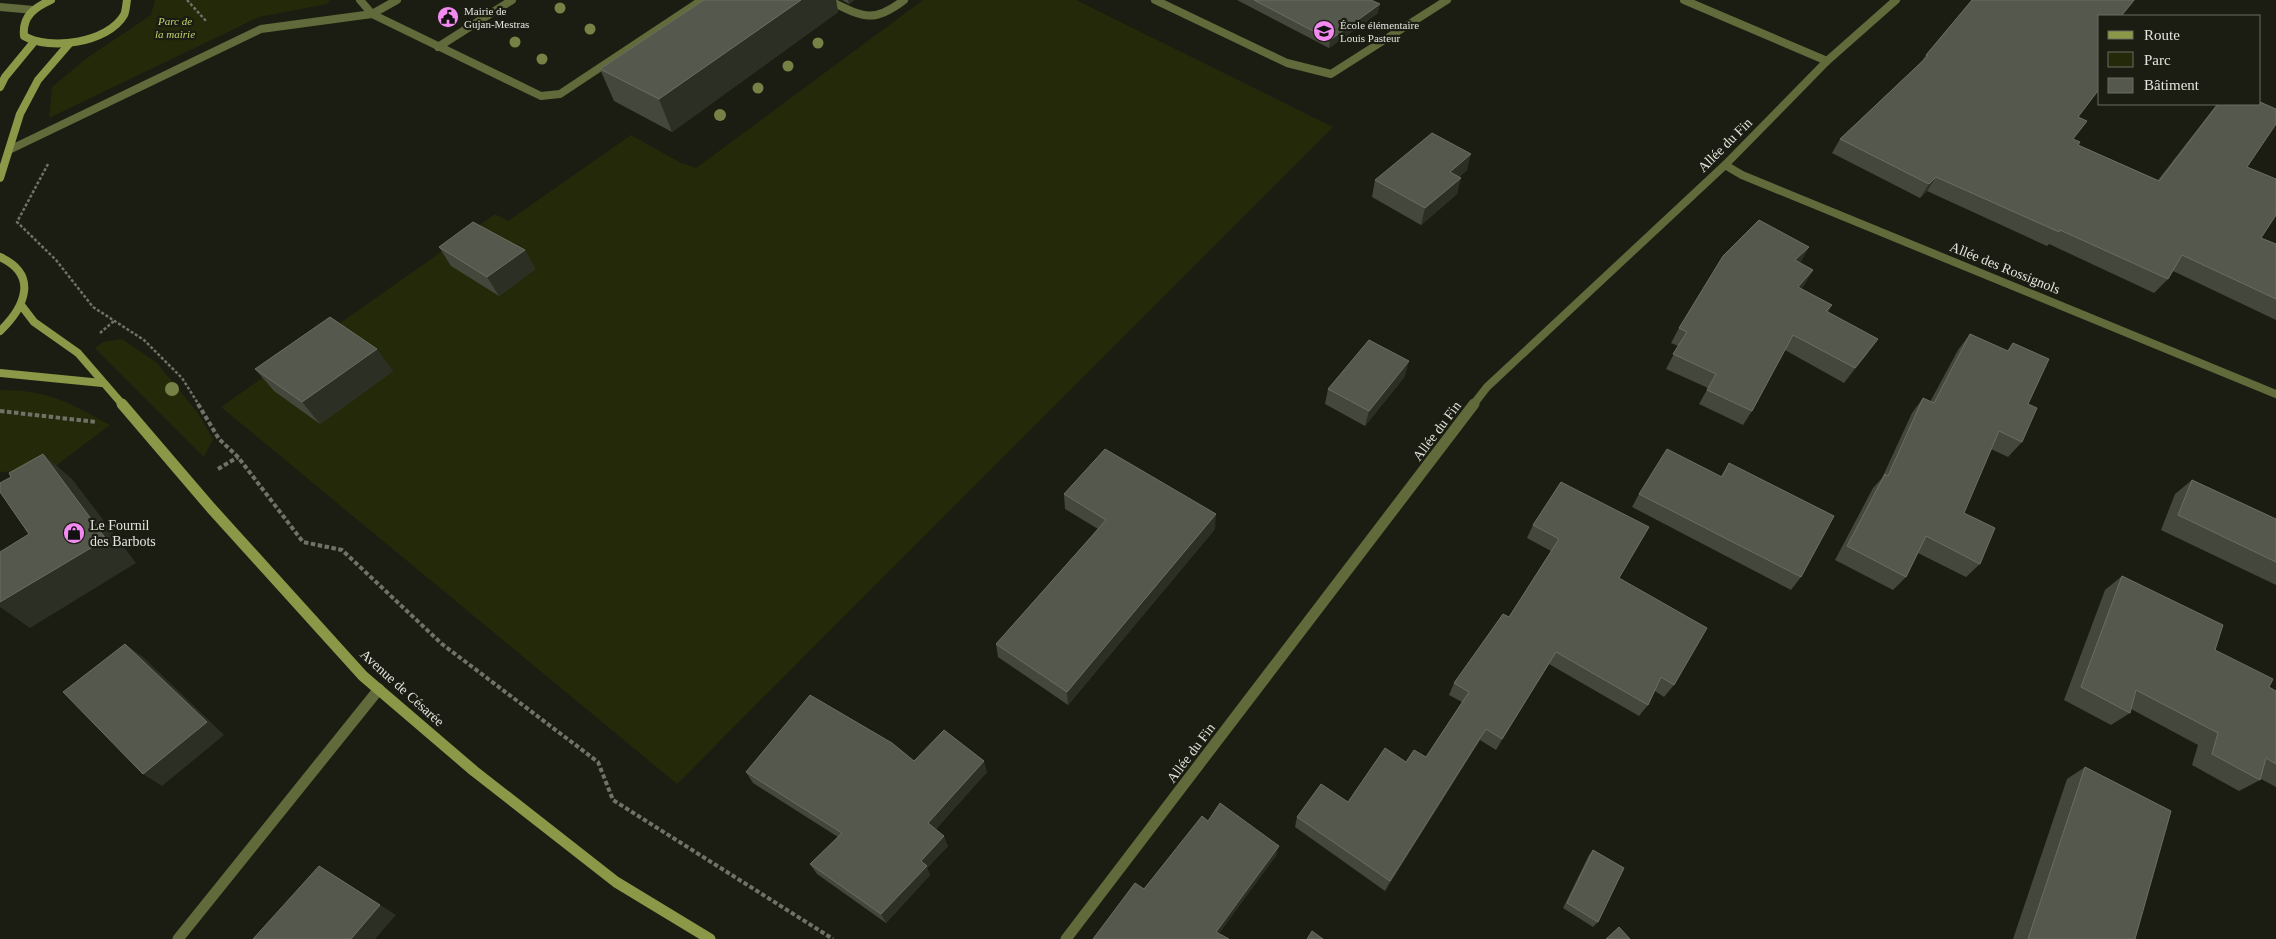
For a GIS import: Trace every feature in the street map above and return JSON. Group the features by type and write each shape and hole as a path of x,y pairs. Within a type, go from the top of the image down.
{"street":[{"path":"51,0 34,10 25,20 21,29 24,37 33,43 55,46 87,39 116,24 125,14 128,5 127,0"},
{"path":"360,0 372,14 541,96 560,94 702,0"},
{"path":"9,150 261,29 372,14 397,0"},
{"path":"438,47 512,0"},
{"path":"828,0 863,17 891,10 904,0"},
{"path":"1155,0 1287,63 1331,74 1447,0"},
{"path":"1684,0 1826,61"},
{"name":"Allée du Fin","path":"1066,939 1487,387 1725,165 1826,61 1896,0"},
{"path":"0,7 34,10"},
{"path":"0,87 5,77 33,43"},
{"path":"0,178 20,114 38,80 69,44"},
{"name":"Allée des Rossignols","path":"1725,165 1752,178 2276,394"},
{"path":"0,257 9,260 21,271 26,287 20,305 0,331"},
{"name":"Avenue de Césarée","path":"20,305 34,322 78,353 141,428 332,641 378,689 474,771 616,882 710,939"},
{"path":"0,373 102,383"},
{"path":"178,939 378,689"}],"path":[{"path":"60,126 58,144 17,222 56,260 93,306 144,340 182,378 219,439 238,457 304,542 342,550 442,644 598,762 613,800 833,939"},
{"path":"0,411 141,428"}],"green space":[{"name":"Parc de la mairie","path":"155,0 330,0 327,4 259,17 49,118 52,87 87,58 151,15"},
{"path":"923,0 1076,0 1333,127 677,784 221,407 495,214 508,221 631,135 681,163 696,168"},
{"path":"122,339 157,363 198,413 213,439 204,457 95,348 103,342"},
{"path":"0,390 32,392 58,399 110,425 49,471 0,472"}],"building":[{"path":"704,0 801,0 659,99 600,69"},
{"name":"École élémentaire Louis Pasteur","path":"1254,0 1371,0 1380,4 1330,40"},
{"path":"1972,0 2134,0 2122,15 2098,15 2098,91 2078,117 2087,121 2073,139 2080,142 2078,145 2159,181 2217,105 2261,105 2261,102 2276,109 2276,124 2247,167 2276,179 2276,215 2261,238 2276,244 2276,299 2182,255 2168,279 1936,177 1929,184 1840,139 1928,56 1926,55"},
{"path":"1432,133 1471,154 1450,172 1461,178 1425,208 1375,180"},
{"path":"1759,220 1809,247 1795,260 1813,270 1798,287 1832,305 1826,311 1878,339 1855,368 1793,335 1752,411 1707,390 1716,374 1673,354 1687,332 1679,328 1723,256"},
{"path":"473,222 525,250 487,277 439,247"},
{"path":"330,317 377,349 302,402 255,369"},
{"path":"1970,334 2008,351 2013,343 2049,359 2028,404 2037,408 2022,442 1999,431 1964,513 1995,528 1980,564 1926,536 1906,577 1847,546 1885,474 1888,476 1923,398 1934,403"},
{"path":"1369,340 1409,361 1369,411 1328,389"},
{"path":"1105,449 1216,514 1067,692 996,644 1106,520 1064,494"},
{"path":"1667,449 1722,477 1729,463 1834,516 1801,577 1639,494"},
{"path":"43,454 106,539 0,602 0,552 29,534 0,492 0,483 11,477 9,473"},
{"path":"2192,480 2276,519 2276,562 2178,515"},
{"path":"1561,482 1649,527 1619,578 1707,628 1674,685 1661,677 1648,705 1556,652 1502,739 1486,729 1390,881 1297,817 1321,784 1348,802 1385,748 1406,762 1414,750 1426,757 1469,692 1454,683 1503,614 1509,617 1559,539 1533,525"},
{"path":"2122,576 2223,625 2215,650 2273,679 2269,687 2276,691 2276,764 2266,758 2260,780 2212,754 2218,733 2136,690 2130,713 2081,687"},
{"path":"125,644 207,722 143,774 63,692"},
{"path":"810,695 892,743 914,761 944,730 984,761 928,823 944,836 921,861 927,866 881,914 810,864 842,833 746,772"},
{"path":"2085,767 2171,811 2135,939 2028,939"},
{"path":"1220,803 1279,846 1216,932 1229,939 1093,939 1135,883 1144,889 1202,816 1208,821"},
{"path":"1593,850 1624,868 1598,922 1567,903"},
{"path":"319,866 380,905 351,939 253,939"},
{"path":"1619,927 1630,939 1606,939"},
{"path":"1312,931 1323,939 1307,939"}],"place":[{"name":"Mairie de Gujan-Mestras","path":"448,17"},
{"name":"École élémentaire Louis Pasteur","path":"1324,31"},
{"name":"Le Fournil des Barbots","path":"74,533"}]}
